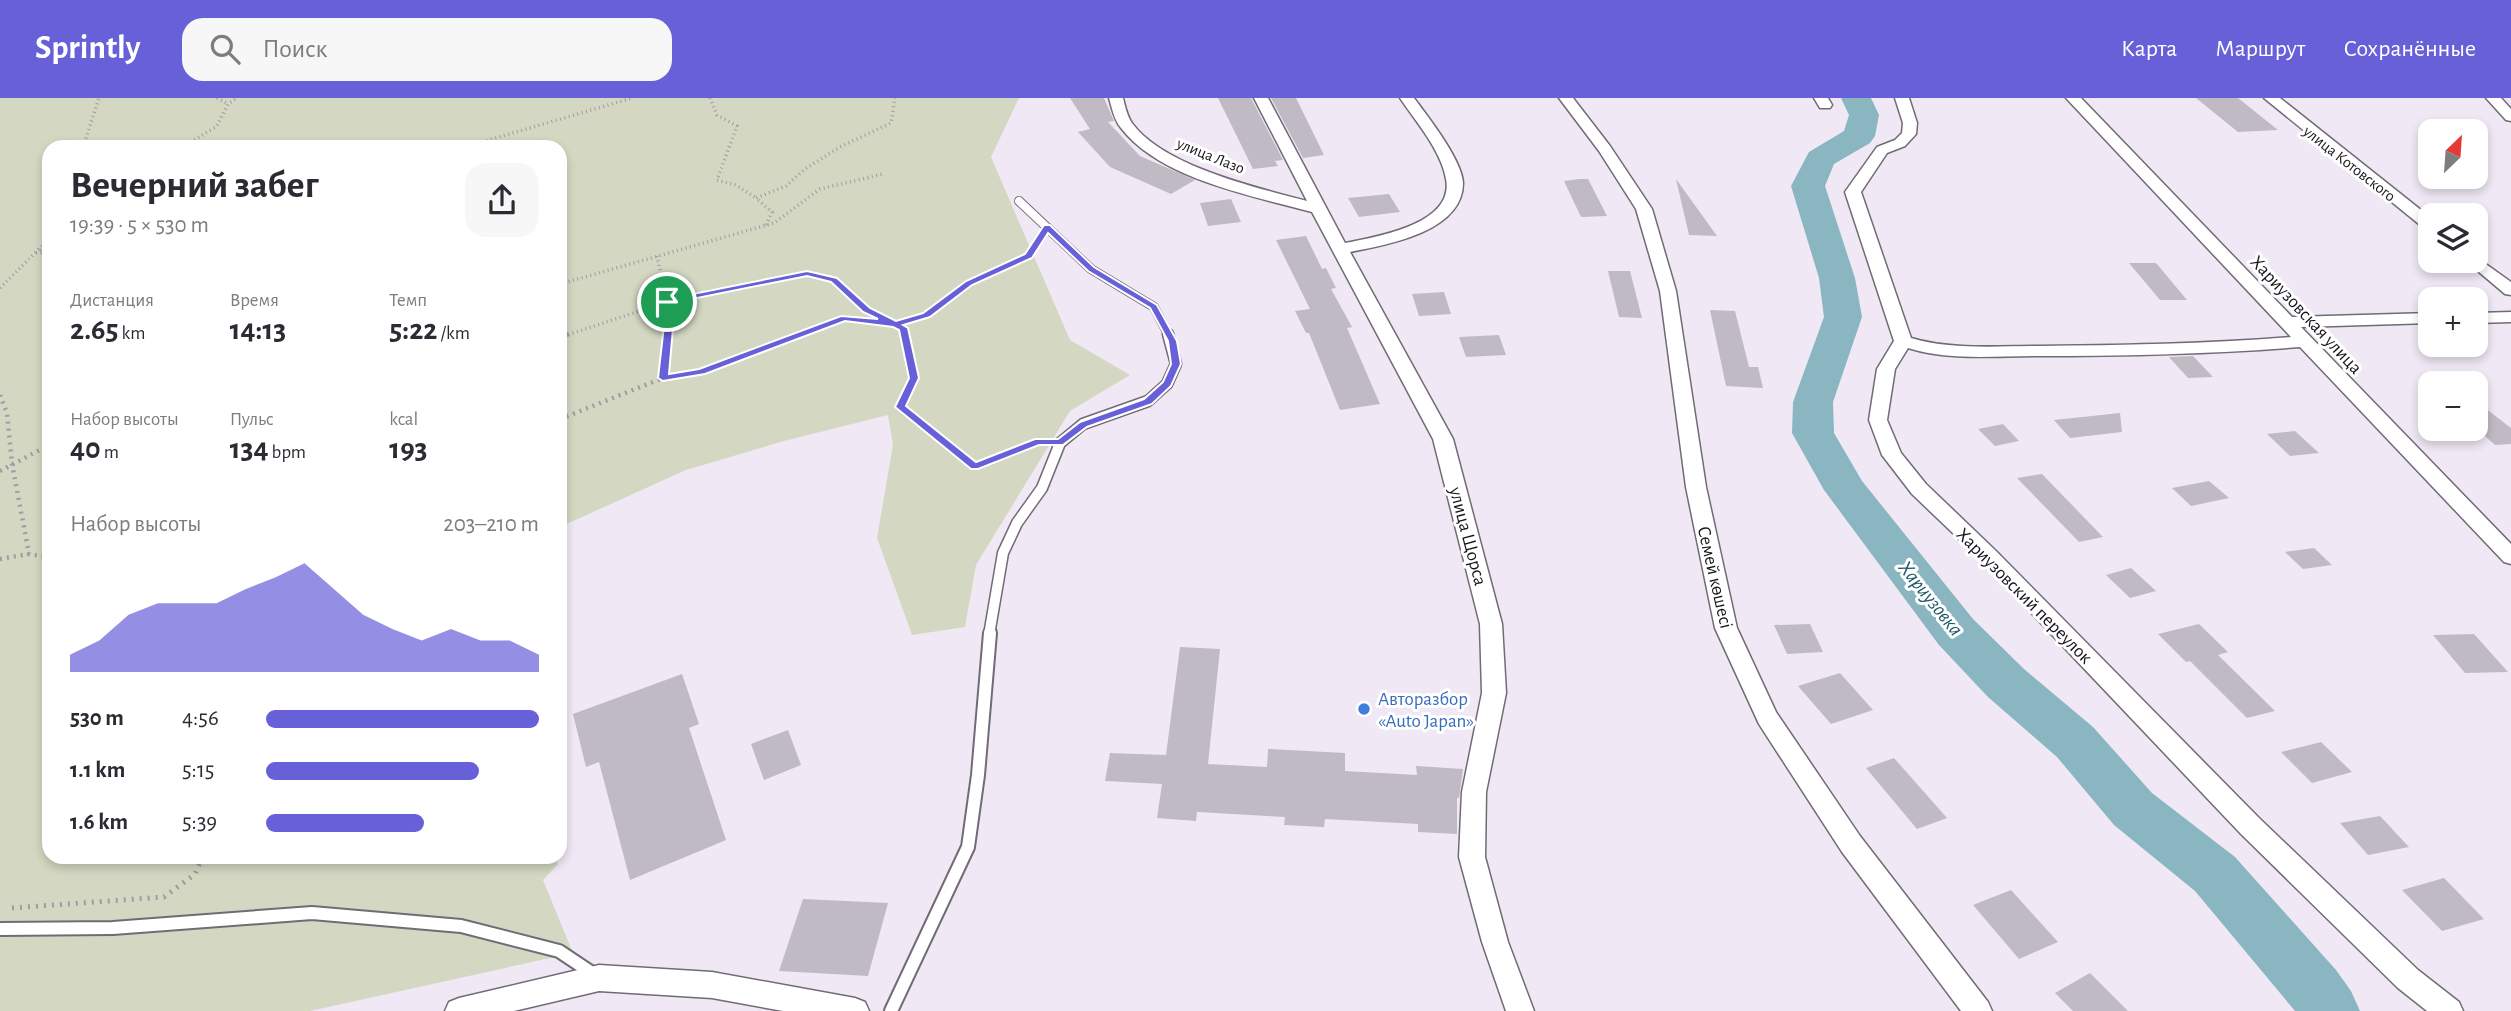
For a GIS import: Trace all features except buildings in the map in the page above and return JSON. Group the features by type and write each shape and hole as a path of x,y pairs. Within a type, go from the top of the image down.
{"street":[{"name":"улица Лазо","path":"1116,98 1126,127 1156,151 1190,169 1319,209"},
{"name":"улица Щорса","path":"1261,98 1443,439 1491,624 1494,693 1474,792 1472,857 1495,942 1520,1011"},
{"path":"1341,249 1384,241 1432,222 1450,204 1455,182 1443,154 1407,98"},
{"name":"Семей көшесі","path":"1566,98 1605,149 1644,209 1668,291 1696,487 1726,628 1767,717 1851,844 1978,1011"},
{"path":"1902,98 1910,123 1909,134 1900,143 1882,150 1853,192 1903,341 1942,351 2070,351 2251,346 2304,341"},
{"name":"Хариузовская улица","path":"2073,98 2511,558"},
{"name":"улица Котовского","path":"2271,98 2418,216"},
{"path":"2493,98 2511,117"},
{"path":"2488,272 2511,290"},
{"path":"2488,318 2511,317"},
{"path":"2285,322 2418,318"},
{"name":"Хариузовский переулок","path":"1903,341 1886,369 1878,420 1892,455 1919,489 1989,556 2250,826 2408,979 2449,1011"},
{"path":"459,1011 599,978 712,985 855,1011"}],"lane":[{"path":"891,1011 968,847 978,775 988,642 1003,553 1017,523 1042,488 1060,443 1083,424 1148,401 1167,384 1176,364 1172,341 1154,307 1091,269 1018,201"},
{"path":"0,929 113,928 312,913 461,926 559,951 599,978"}],"path":[{"path":"85,140 99,98"},
{"path":"217,98 228,104"},
{"path":"192,140 217,126 228,104 237,98"},
{"path":"489,140 632,98"},
{"path":"710,98 717,115 737,126 717,180 736,185 772,212 765,225"},
{"path":"756,198 786,186 805,169 840,147 891,122 895,98"},
{"path":"567,282 774,223 820,189 883,174"},
{"path":"567,416 663,378 701,372 844,318 895,324 926,315 969,283 1028,256 1047,227"},
{"path":"0,288 42,246"},
{"path":"34,254 42,249"},
{"path":"34,254 42,253"},
{"path":"657,256 670,317 663,378"},
{"path":"567,335 667,302 807,274 834,280 867,310 903,328 914,378 900,407 975,467 1038,441 1060,443"},
{"path":"0,395 7,413 12,464 29,554"},
{"path":"0,471 42,449"},
{"path":"0,559 29,554 42,556"},
{"path":"0,908 164,897 195,874 199,864"}],"green space":[{"path":"0,98 1019,98 991,157 1070,340 1130,375 1070,411 976,565 965,627 912,635 877,538 893,445 888,415 784,441 686,470 567,524 567,140 42,140 42,864 558,864 543,880 573,953 310,1011 0,1011"}],"waterway":[{"name":"Хариузовка","path":"1856,98 1864,115 1859,136 1820,159 1808,186 1837,278 1843,317 1813,402 1813,433 1846,490 1956,632 2006,683 2075,742 2133,809 2215,874 2330,1011"}],"place":[{"name":"Авторазбор «Auto Japan»","path":"1364,709"}],"route":[{"path":"667,302 670,317 663,378 701,372 844,318 895,324 926,315 969,283 1028,256 1047,227 1091,269 1154,307 1172,341 1176,364 1167,384 1148,401 1083,424 1060,443 1038,441 975,467 945,440 900,407 914,378 903,328 895,324 867,310 834,280 807,274 667,302"}]}
